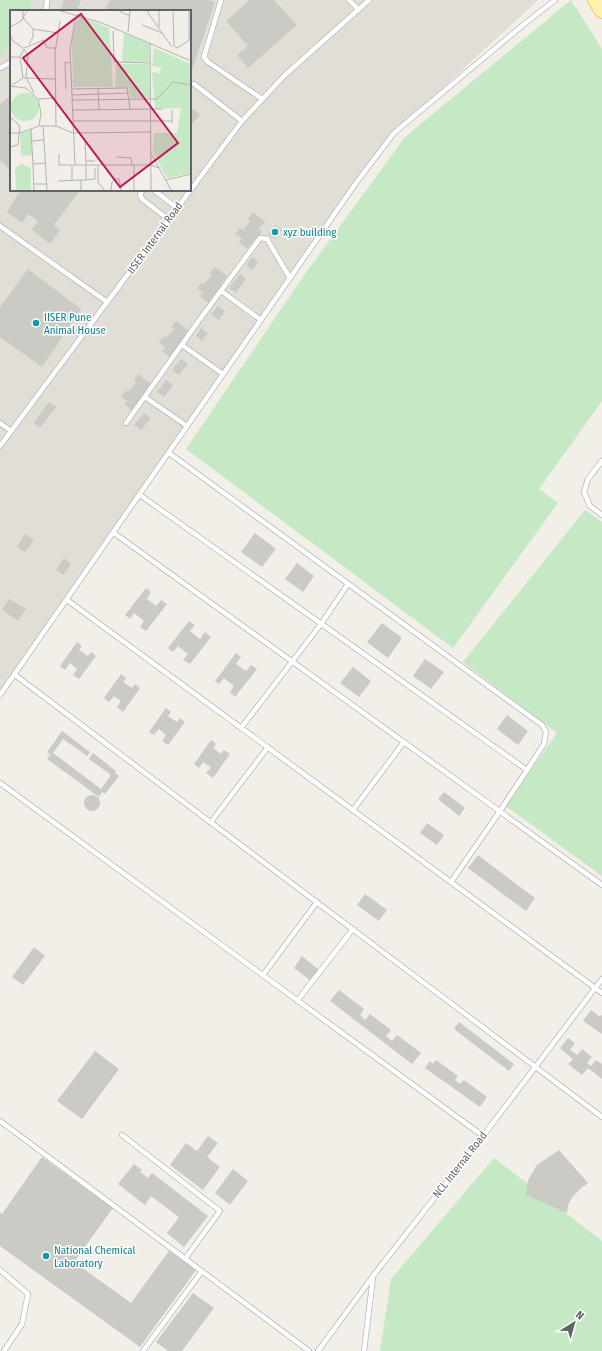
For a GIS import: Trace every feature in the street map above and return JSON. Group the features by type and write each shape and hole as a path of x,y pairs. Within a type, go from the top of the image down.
{"main road":[{"path":"595,0 602,11"}],"lane":[{"path":"46,10 47,0"},
{"path":"222,0 204,57 208,62 262,99"},
{"path":"349,0 358,10"},
{"name":"IISER Internal Road","path":"191,189 242,121 285,74 369,0"},
{"path":"0,695 356,183 394,133 555,0"},
{"path":"0,68 10,63"},
{"path":"194,84 242,121"},
{"path":"142,191 140,194 142,199 168,219"},
{"path":"155,191 177,208"},
{"name":"IISER Internal Road","path":"0,446 190,191"},
{"path":"0,226 107,302"},
{"path":"126,423 260,238 267,239 290,278"},
{"path":"221,291 261,320"},
{"path":"182,345 223,374"},
{"path":"145,397 187,426"},
{"path":"0,423 11,431"},
{"path":"169,453 542,725 546,732 544,744 451,882"},
{"path":"602,461 588,479 584,492 590,506 602,515"},
{"path":"140,495 527,770"},
{"path":"114,532 602,885"},
{"path":"241,728 293,662 348,584"},
{"path":"67,600 602,993"},
{"path":"15,675 602,1117"},
{"path":"353,810 404,742"},
{"path":"211,822 268,747"},
{"path":"0,783 482,1136"},
{"path":"263,975 317,902"},
{"path":"297,1001 353,929"},
{"name":"NCL Internal Road","path":"318,1351 373,1276 602,979"},
{"path":"0,1121 309,1351"},
{"path":"122,1135 220,1210 185,1259"},
{"path":"0,1270 28,1294 22,1324 4,1351"},
{"path":"142,1351 202,1271"},
{"path":"364,1351 373,1276"}],"shaded area":[{"path":"0,0 538,0 394,133 0,695"}],"green space":[{"path":"0,0 32,0 30,10 10,10 10,42 0,56"},
{"path":"571,0 602,49 602,401 539,489 558,503 453,648 186,449 305,274 405,137"},
{"path":"585,510 602,522 602,876 506,806 557,733 463,662"},
{"path":"494,1158 602,1241 602,1351 380,1351 391,1279"}],"building":[{"path":"64,0 81,0 78,8 83,10 60,10"},
{"path":"110,0 209,0 215,2 191,73 191,10 105,10"},
{"path":"250,0 274,0 297,25 248,68 237,55 248,46 226,21"},
{"path":"10,97 10,171 2,161 0,162 0,104"},
{"path":"191,108 200,114 191,126"},
{"path":"20,191 79,191 54,225 60,230 50,244 32,230 38,221 28,214 22,223 7,212"},
{"path":"253,212 265,222 259,229 262,232 247,249 239,242 242,239 235,234 240,228 243,230 250,221 248,219"},
{"name":"xyz building","path":"275,225 282,230 275,239 268,234"},
{"path":"252,257 258,262 252,270 246,265"},
{"path":"215,267 227,276 221,284 223,286 209,303 200,296 203,293 197,288 202,282 204,284 212,275 210,273"},
{"name":"IISER Pune Animal House","path":"28,269 81,309 42,367 0,337 0,307"},
{"path":"240,274 246,279 236,293 229,288"},
{"path":"218,306 225,311 219,320 211,314"},
{"path":"176,321 188,330 183,338 185,340 171,358 162,351 165,347 159,342 164,336 166,338 174,329 171,327"},
{"path":"201,328 208,333 202,341 196,336"},
{"path":"181,359 188,364 179,375 172,370"},
{"path":"138,374 151,384 145,391 147,394 133,411 124,404 127,401 121,396 126,390 128,392 136,383 134,381"},
{"path":"166,380 173,385 164,397 157,392"},
{"path":"49,402 56,407 40,428 33,423"},
{"path":"144,413 151,418 141,430 134,425"},
{"path":"255,533 276,549 262,567 241,552"},
{"path":"25,534 34,540 25,552 17,547"},
{"path":"64,558 71,564 63,575 56,570"},
{"path":"297,563 314,576 303,592 285,579"},
{"path":"146,588 151,592 147,599 156,606 161,600 167,604 146,631 140,627 144,621 134,613 130,619 125,615"},
{"path":"9,599 26,609 18,621 2,610"},
{"path":"189,621 195,625 190,631 200,639 205,632 211,637 190,664 183,660 188,654 178,646 173,652 168,648"},
{"path":"382,623 402,638 388,658 367,642"},
{"path":"77,642 82,646 79,650 88,656 91,652 96,656 79,679 73,675 77,669 70,663 65,670 60,666"},
{"path":"236,653 241,657 236,664 246,671 251,665 257,669 235,697 230,692 234,686 224,678 219,684 215,681"},
{"path":"425,659 444,672 431,689 413,676"},
{"path":"353,667 371,681 359,697 340,683"},
{"path":"121,674 126,678 123,682 132,688 135,684 140,688 123,712 117,707 121,701 114,696 109,702 104,698"},
{"path":"166,708 171,712 168,716 177,722 180,718 185,722 168,745 162,741 166,735 159,729 154,735 149,732"},
{"path":"507,715 528,731 518,745 497,729"},
{"path":"62,731 90,752 87,756 63,739 53,753 101,789 111,775 89,759 93,753 116,771 115,773 119,776 105,794 102,792 99,797 47,759 50,754 47,752"},
{"path":"211,740 216,744 213,748 221,754 224,750 230,754 213,778 206,773 211,767 203,762 199,768 194,764"},
{"path":"444,792 465,808 459,816 438,799"},
{"path":"92,795 98,797 100,803 98,809 92,811 86,809 84,803 86,797"},
{"path":"427,823 444,835 437,845 420,833"},
{"path":"478,855 535,898 526,911 468,868"},
{"path":"365,894 387,910 379,921 357,905"},
{"path":"34,947 45,956 23,985 12,977"},
{"path":"302,956 319,970 311,981 294,968"},
{"path":"339,990 364,1009 360,1015 365,1020 370,1014 391,1030 386,1036 392,1041 397,1035 421,1053 412,1064 330,1001"},
{"path":"591,1010 600,1017 602,1014 602,1034 583,1021"},
{"path":"459,1022 514,1064 509,1071 454,1029"},
{"path":"568,1038 575,1043 570,1050 577,1055 582,1049 592,1057 587,1063 591,1066 596,1060 602,1064 602,1079 588,1068 582,1075 568,1064 573,1059 560,1048"},
{"path":"95,1051 119,1069 82,1119 57,1101"},
{"path":"436,1060 458,1076 455,1080 460,1084 464,1080 487,1097 480,1107 425,1068 430,1061 433,1064"},
{"path":"208,1136 218,1143 207,1157 220,1167 203,1190 170,1165 186,1143 197,1151"},
{"path":"559,1150 588,1183 573,1196 568,1205 567,1213 526,1195 528,1180 537,1165"},
{"name":"National Chemical Laboratory","path":"42,1157 113,1208 74,1262 131,1303 169,1251 196,1270 140,1347 0,1246 0,1212 2,1214"},
{"path":"134,1164 142,1170 140,1172 148,1178 152,1173 208,1216 184,1247 167,1233 179,1217 151,1196 145,1205 118,1184"},
{"path":"233,1169 248,1181 230,1205 215,1193"},
{"path":"193,1293 214,1308 182,1351 168,1351 156,1342"}],"place":[{"name":"xyz building","path":"275,232"},
{"name":"IISER Pune Animal House","path":"36,323"},
{"name":"National Chemical Laboratory","path":"46,1256"}]}
